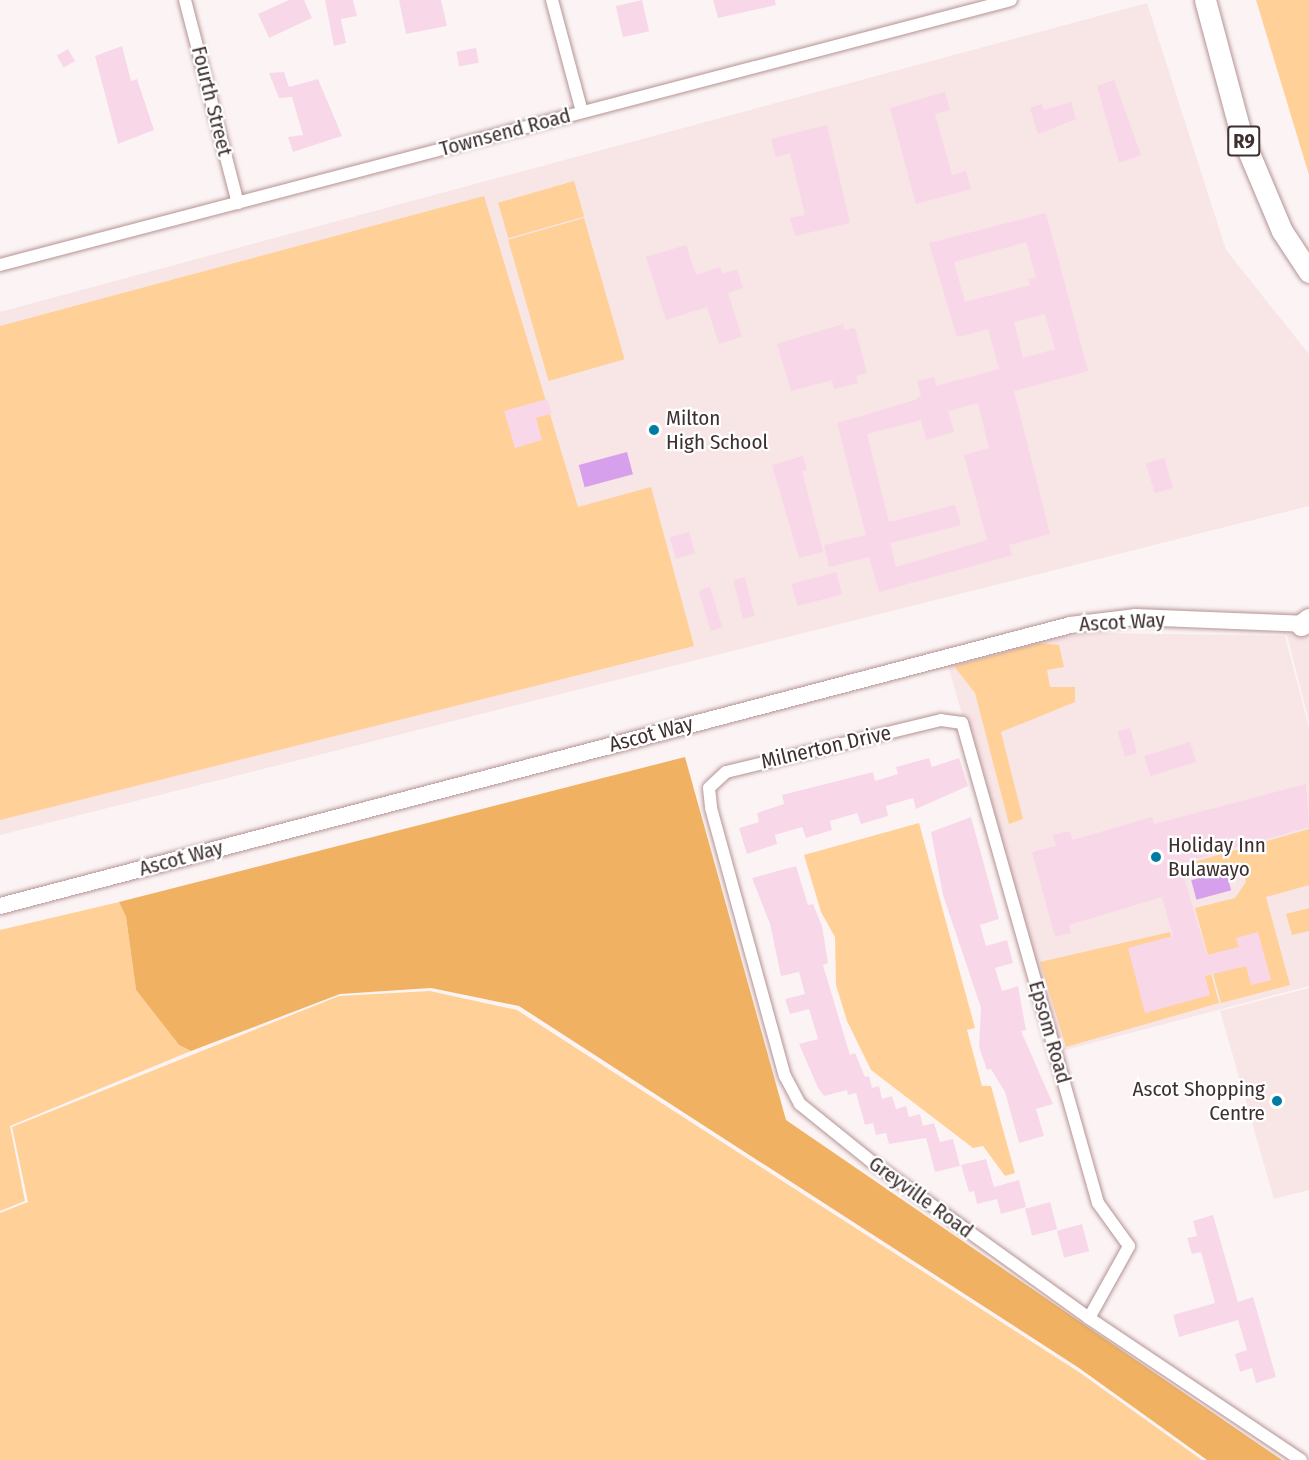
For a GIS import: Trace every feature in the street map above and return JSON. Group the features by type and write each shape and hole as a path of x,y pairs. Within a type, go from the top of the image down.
{"highway":[{"name":"R9","path":"1205,0 1241,134 1282,231 1309,272"}],"main road":[{"name":"Ascot Way","path":"0,906 1070,625 1135,617 1306,622"}],"street":[{"name":"Fourth Street","path":"185,0 238,202"},
{"path":"552,0 582,112"},
{"name":"Townsend Road","path":"0,265 1011,0"},
{"name":"Milnerton Drive","path":"711,808 710,788 737,767 953,718 965,729"},
{"name":"Epsom Road","path":"965,729 1098,1203 1129,1246 1089,1318"},
{"name":"Greyville Road","path":"711,808 785,1076 800,1104 872,1162 1089,1318 1301,1460"}],"shaded area":[{"path":"1256,0 1309,0 1309,175"},
{"name":"Milton High School","path":"1147,3 1226,250 1309,354 1309,506 0,835 0,312"},
{"path":"574,181 584,217 508,238 498,203"},
{"path":"484,196 578,507 651,487 694,646 0,820 0,326"},
{"path":"584,218 625,359 549,381 508,240"},
{"path":"627,452 633,474 585,487 579,465"},
{"name":"Holiday Inn Bulawayo","path":"1100,633 1285,636 1309,728 1309,986 1058,1052 947,662 1042,639"},
{"path":"1287,635 1309,635 1309,722"},
{"path":"1039,643 1059,645 1064,667 1047,670 1050,687 1075,687 1075,702 1001,732 1023,819 1009,824 975,693 954,666"},
{"path":"685,757 786,1120 1282,1460 1207,1460 1079,1368 519,1006 431,988 340,994 191,1051 179,1045 136,990 126,917 119,902"},
{"path":"919,823 975,1028 967,1030 982,1086 991,1086 1015,1173 1005,1176 983,1146 973,1148 871,1070 847,1021 836,985 835,937 821,912 804,855"},
{"path":"1309,829 1309,885 1266,897 1290,985 1221,1003 1195,908 1235,898 1246,882 1244,873 1222,863 1185,873 1183,865"},
{"path":"1226,871 1231,890 1196,900 1191,880"},
{"path":"119,902 126,917 136,990 179,1045 191,1051 10,1126 25,1201 0,1211 0,930"},
{"path":"1309,908 1309,931 1292,935 1286,914"},
{"path":"1170,932 1173,945 1207,958 1219,1003 1066,1047 1040,962"},
{"name":"Ascot Shopping Centre","path":"1309,988 1309,1190 1274,1199 1220,1011"},
{"path":"430,991 517,1010 1079,1372 1202,1460 0,1460 0,1213 28,1202 12,1127 339,996"}],"building":[{"path":"289,0 304,0 312,18 269,38 258,14"},
{"path":"325,0 353,0 357,16 341,19 346,43 334,46"},
{"path":"399,0 441,0 447,26 406,34"},
{"path":"642,0 649,31 623,37 616,6"},
{"path":"713,0 775,0 776,5 718,18"},
{"path":"122,46 131,81 137,79 154,130 118,144 95,56"},
{"path":"476,48 479,63 459,67 456,52"},
{"path":"68,49 75,61 64,68 57,56"},
{"path":"284,72 289,87 318,79 342,136 293,152 288,137 303,135 292,97 279,98 269,73"},
{"path":"1114,80 1141,155 1119,163 1097,86"},
{"path":"945,92 950,110 935,114 952,175 966,171 971,189 916,204 890,108"},
{"path":"1071,102 1076,119 1038,134 1030,108 1042,104 1044,110"},
{"path":"827,125 850,223 795,236 790,218 805,215 790,153 776,157 771,139"},
{"path":"1046,213 1088,371 1014,391 1050,534 1009,545 1012,555 879,592 869,557 829,567 824,545 866,535 837,423 915,400 921,395 917,381 934,377 936,386 999,369 988,329 957,337 929,243","holes":["1026,242 1036,277 1028,279 1030,285 965,302 954,262","1045,314 1055,349 1023,358 1014,322","978,403 989,448 964,455 987,540 896,567 890,543 961,525 955,505 889,522 867,434 921,420 926,440 954,432 948,411"]},
{"path":"686,245 696,275 720,267 722,274 737,269 743,288 728,293 742,337 719,344 707,307 666,320 646,257"},
{"path":"843,324 844,330 855,328 867,373 856,376 858,383 834,389 832,380 791,391 777,344"},
{"path":"547,399 552,413 536,418 542,440 515,448 504,411"},
{"path":"803,456 807,470 802,471 823,552 799,558 772,465"},
{"path":"1164,458 1173,488 1155,493 1146,464"},
{"path":"689,532 695,553 676,559 670,538"},
{"path":"836,572 842,594 798,606 792,584"},
{"path":"745,577 755,616 743,619 733,580"},
{"path":"710,587 722,627 711,631 699,591"},
{"path":"1130,728 1137,753 1125,757 1118,732"},
{"path":"1190,742 1196,762 1150,776 1144,756"},
{"path":"929,758 932,767 959,758 968,786 916,809 913,798 886,806 888,816 861,824 857,813 830,821 832,830 806,838 802,827 775,835 777,844 747,854 739,828 759,822 757,813 784,804 782,795 873,772 875,781 898,774 896,767"},
{"path":"1306,784 1309,827 1180,864 1207,955 1239,947 1236,938 1258,932 1271,980 1251,985 1246,966 1205,976 1210,995 1145,1013 1128,948 1173,936 1162,897 1069,925 1071,933 1055,937 1032,852 1056,846 1053,835 1069,831 1073,840 1152,817 1154,824"},
{"path":"971,817 999,919 980,925 986,946 1007,940 1013,963 995,968 1002,991 1018,986 1026,1030 1021,1031 1053,1104 1036,1109 1044,1136 1019,1143 1005,1092 991,1069 987,1070 979,1047 981,1008 943,895 931,832"},
{"path":"796,866 808,905 813,904 822,926 828,963 823,965 850,1055 855,1053 865,1077 869,1076 872,1088 879,1086 882,1099 892,1096 896,1109 906,1106 909,1117 920,1114 923,1126 934,1123 940,1142 953,1139 960,1166 935,1172 926,1138 889,1144 886,1133 876,1135 873,1123 865,1125 856,1093 848,1095 847,1090 824,1096 818,1088 799,1044 818,1039 809,1009 790,1014 785,999 805,994 799,972 781,976 770,924 752,878"},
{"path":"986,1159 994,1187 1019,1180 1026,1207 1001,1214 997,1199 977,1204 974,1191 969,1192 961,1165"},
{"path":"1050,1202 1057,1229 1032,1236 1025,1209"},
{"path":"1213,1215 1238,1302 1253,1297 1276,1377 1256,1383 1252,1368 1240,1372 1235,1354 1247,1350 1238,1320 1179,1337 1173,1315 1215,1303 1201,1252 1192,1254 1187,1238 1197,1236 1193,1221"},
{"path":"1082,1224 1089,1251 1064,1258 1057,1231"}],"place":[{"name":"Milton High School","path":"654,430"},
{"name":"Holiday Inn Bulawayo","path":"1156,857"},
{"name":"Ascot Shopping Centre","path":"1277,1101"}]}
